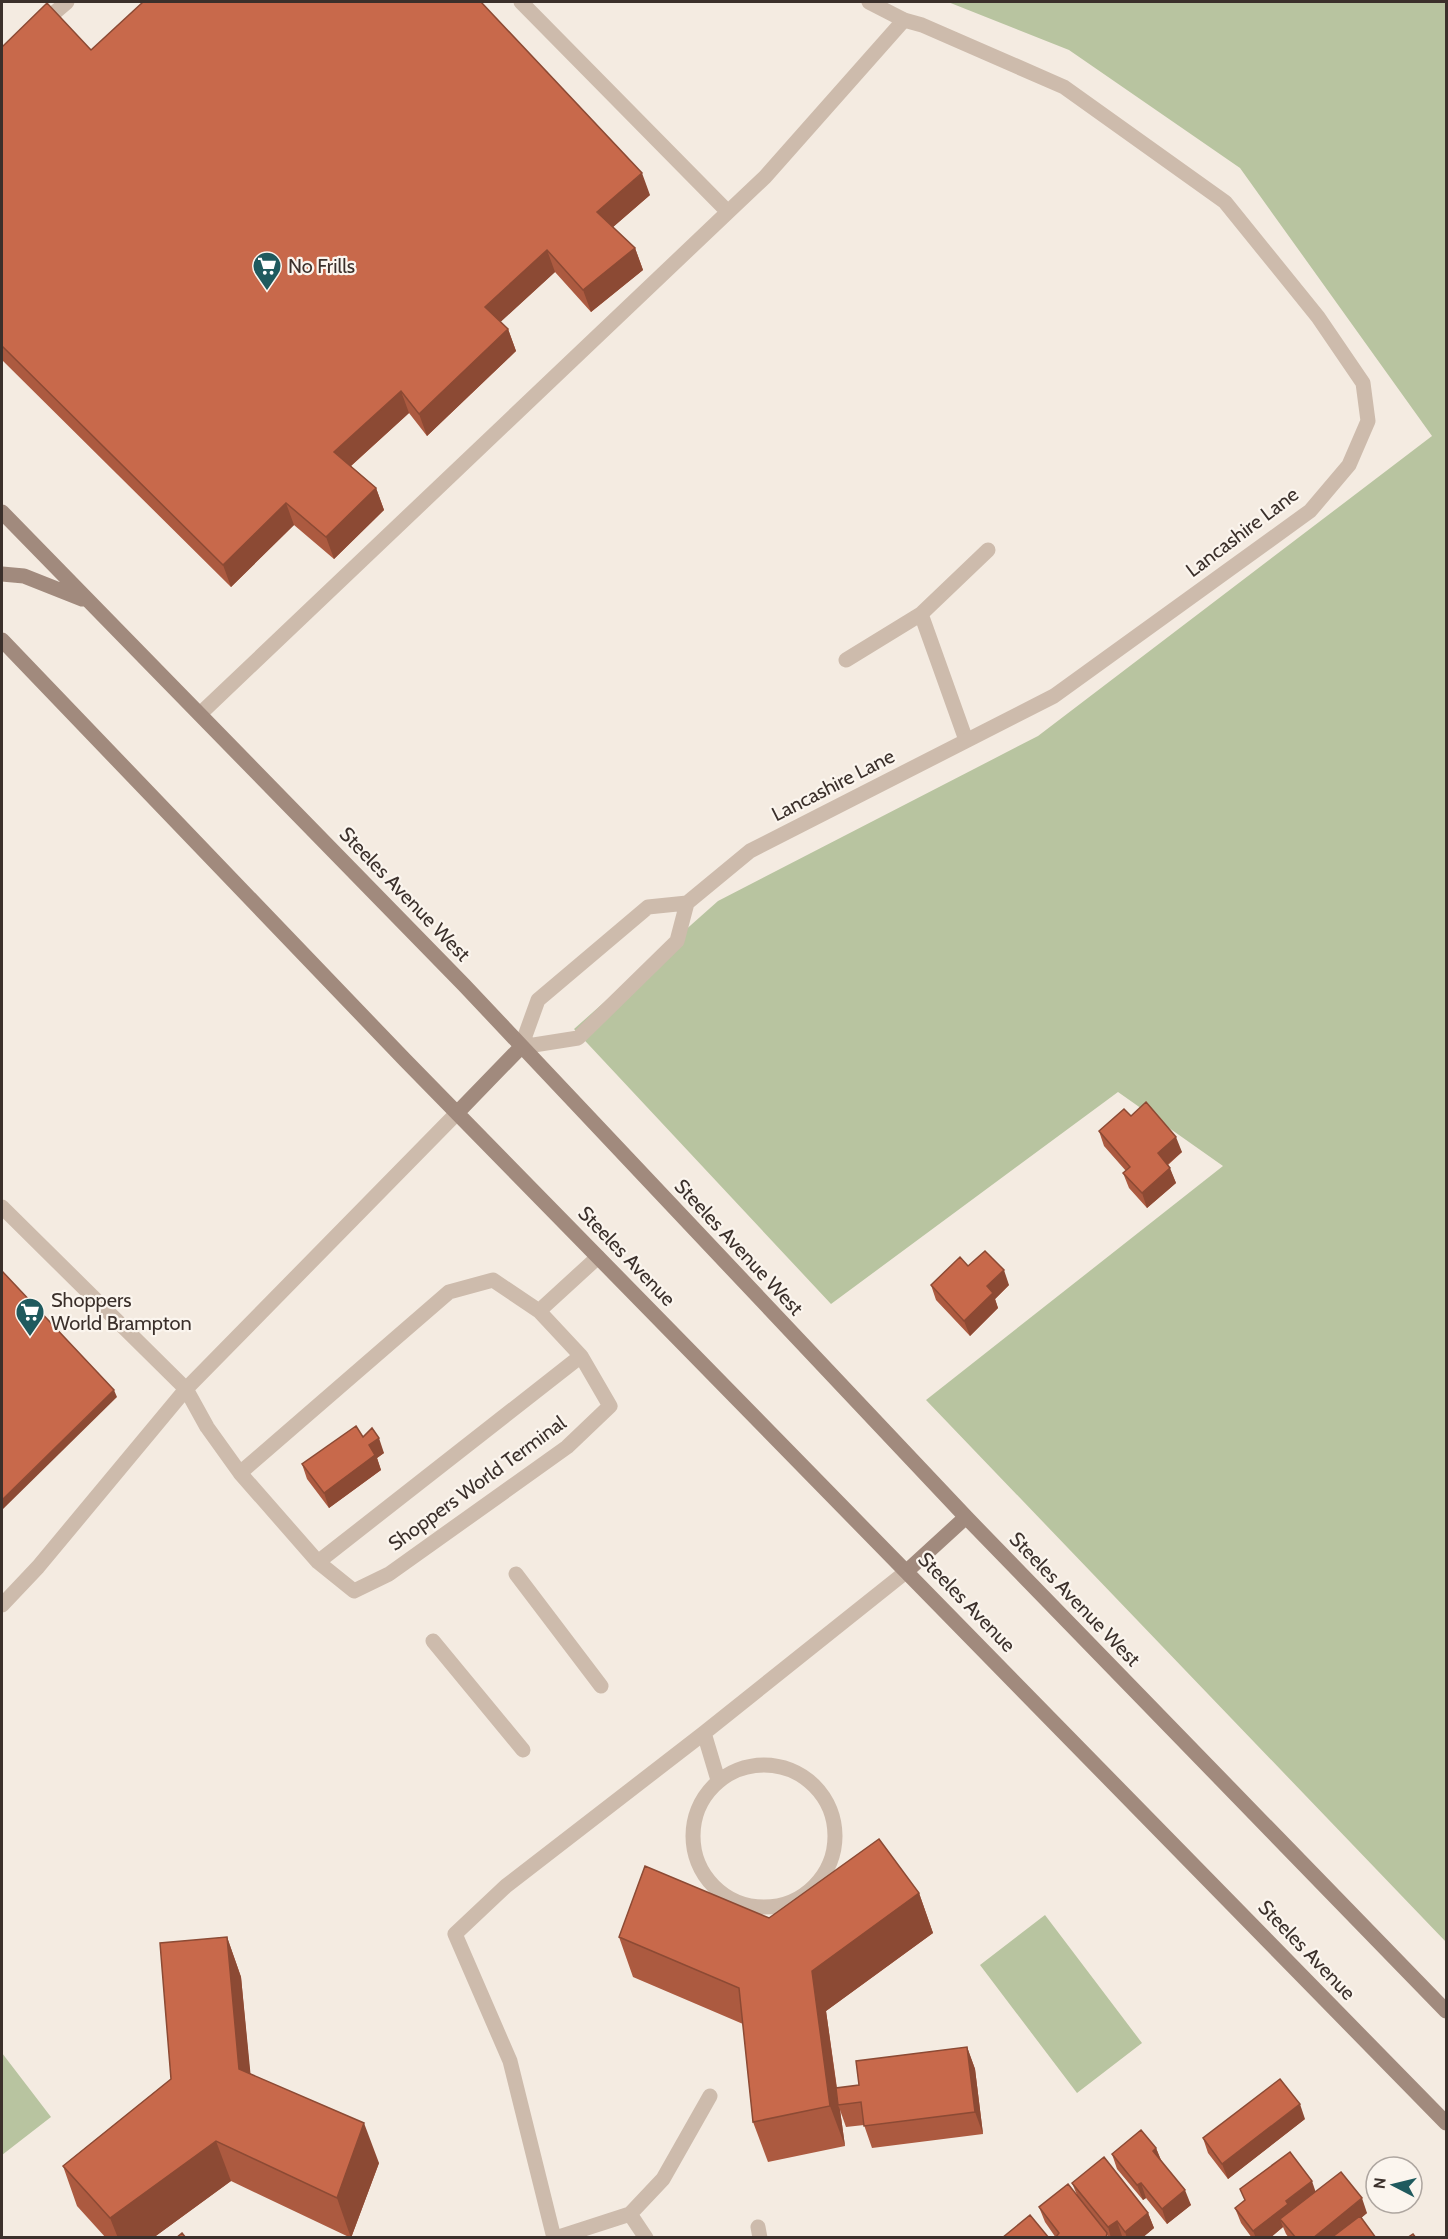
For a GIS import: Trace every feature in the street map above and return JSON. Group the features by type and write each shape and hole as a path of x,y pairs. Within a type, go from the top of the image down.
{"main road":[{"name":"Steeles Avenue West","path":"2,512 521,1047 966,1517 1446,2011"},
{"path":"2,574 34,579 90,603"},
{"path":"2,640 457,1113 521,1047"},
{"name":"Steeles Avenue","path":"457,1113 1446,2123"},
{"path":"907,1571 966,1517"}],"street":[{"path":"26,36 68,2"},
{"path":"521,2 729,212"},
{"name":"Lancashire Lane","path":"687,903 750,851 1054,696 1310,511 1349,465 1368,420 1363,383 1318,317 1225,202 1064,87 922,25 904,20 868,2"},
{"path":"200,714 765,177 904,20"},
{"path":"846,660 921,614 988,550"},
{"path":"921,614 966,740"},
{"path":"687,903 676,941 578,1038 521,1047 538,1000 648,907 687,903"},
{"path":"2,1605 38,1567 186,1389 457,1113"},
{"name":"Shoppers World Terminal","path":"2,1207 186,1389 207,1427 240,1473 318,1562 354,1591 388,1574 567,1446 610,1406 581,1356 539,1311 494,1280 449,1292 240,1473"},
{"path":"539,1311 598,1257"},
{"name":"Shoppers World Terminal","path":"318,1562 581,1356"},
{"path":"710,2096 663,2179 630,2214 555,2237 510,2061 455,1934 506,1886 704,1733 907,1571"},
{"path":"516,1574 602,1686"},
{"path":"433,1641 523,1750"},
{"path":"704,1733 718,1780"},
{"path":"771,1764 798,1772 819,1789 833,1814 836,1842 828,1869 810,1891 785,1904 758,1908 731,1900 709,1882 695,1857 692,1829 700,1802 718,1780 743,1767 771,1764"},
{"path":"630,2214 646,2238"}],"green space":[{"path":"948,2 1446,2 1446,1942 926,1400 1223,1166 1118,1092 831,1304 574,1029 718,901 1038,736 1432,436 1240,168 1069,50"},
{"path":"1045,1915 1142,2043 1077,2093 980,1965"},
{"path":"2,2053 51,2117 2,2155"}],"building":[{"name":"No Frills","path":"143,2 481,2 642,173 597,212 635,248 583,290 547,250 485,307 508,329 419,414 401,391 334,452 376,488 326,537 286,503 223,565 2,346 2,47 47,3 91,50"},
{"path":"1146,1102 1176,1137 1158,1153 1170,1168 1142,1193 1123,1173 1130,1167 1099,1131 1124,1109 1131,1116"},
{"path":"985,1251 1004,1270 987,1286 993,1293 964,1321 931,1285 960,1257 968,1266"},
{"name":"Shoppers World Brampton","path":"2,1271 114,1390 2,1500"},
{"path":"356,1426 363,1437 372,1428 379,1438 369,1445 375,1455 324,1493 302,1464"},
{"path":"879,1839 919,1893 812,1971 830,2106 753,2122 739,1988 619,1937 645,1866 769,1918"},
{"path":"227,1937 239,2069 364,2123 337,2198 216,2141 110,2218 63,2166 171,2079 160,1943"},
{"path":"967,2047 975,2112 864,2126 861,2102 838,2105 836,2088 859,2085 856,2061"},
{"path":"1280,2079 1300,2104 1222,2164 1203,2138"},
{"path":"1141,2130 1156,2148 1153,2151 1185,2190 1162,2209 1141,2183 1137,2185 1112,2154"},
{"path":"1290,2152 1312,2181 1286,2201 1288,2204 1253,2231 1235,2208 1245,2200 1240,2189"},
{"path":"1104,2157 1148,2213 1125,2232 1117,2221 1108,2227 1072,2183"},
{"path":"1341,2172 1362,2198 1313,2238 1296,2238 1280,2219"},
{"path":"1068,2184 1107,2233 1106,2238 1056,2238 1059,2233 1039,2207"},
{"path":"1030,2215 1049,2238 1002,2238"},
{"path":"1360,2216 1376,2238 1331,2238"},
{"path":"182,2233 186,2238 176,2238"}],"place":[{"name":"No Frills","path":"267,292"},
{"name":"Shoppers World Brampton","path":"30,1338"}]}
